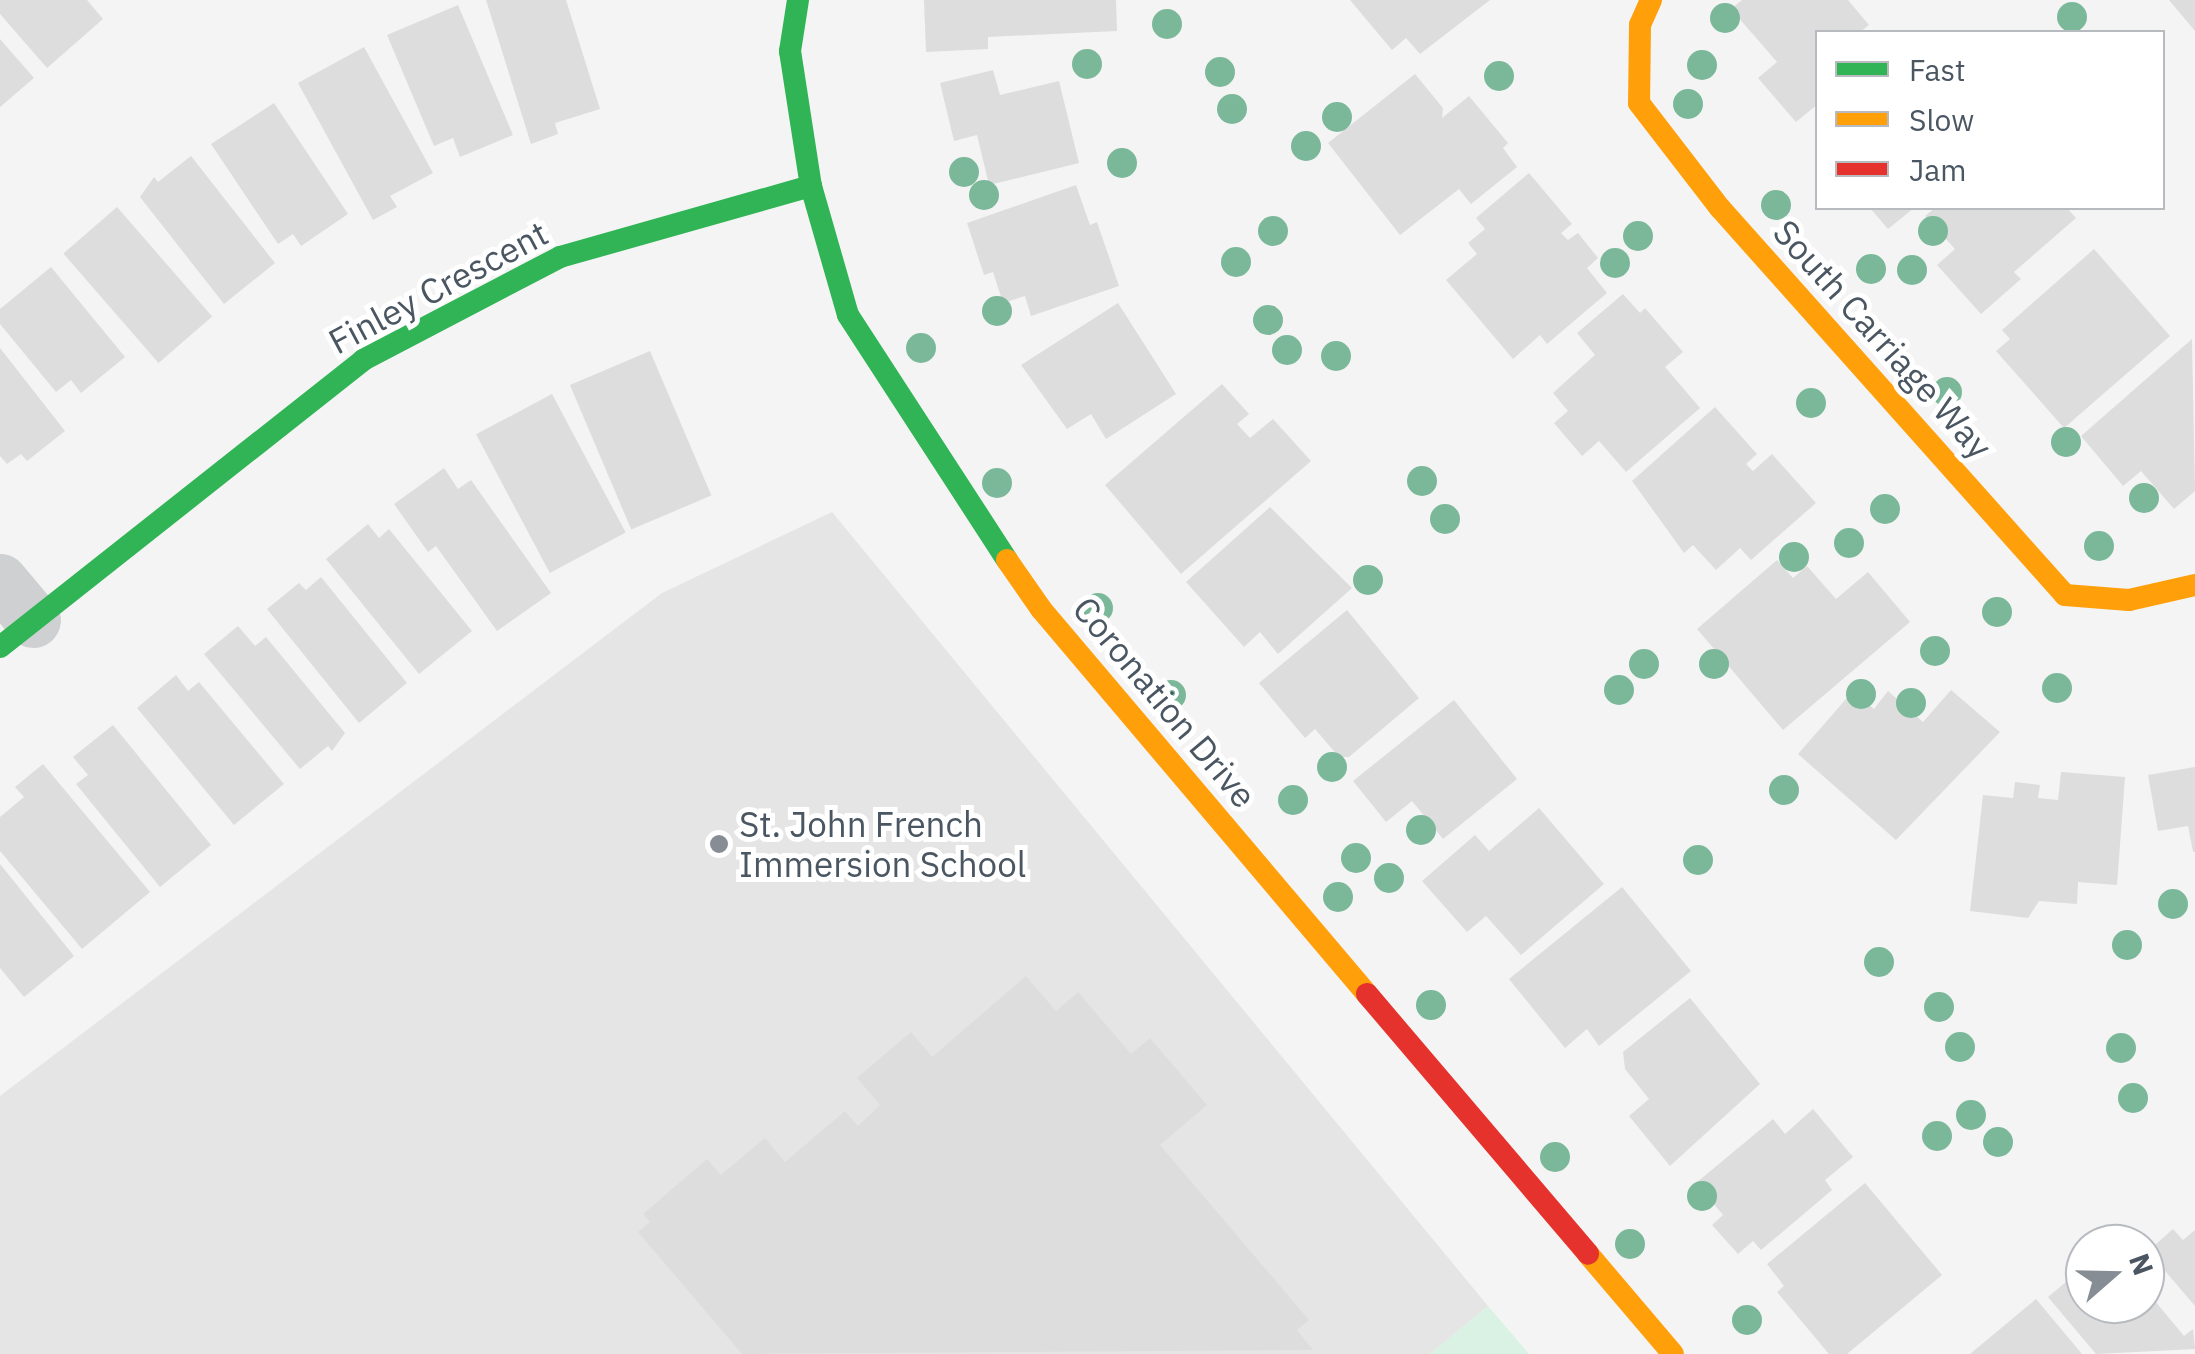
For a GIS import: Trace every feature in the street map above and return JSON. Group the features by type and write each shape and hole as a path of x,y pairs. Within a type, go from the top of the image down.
{"street":[{"name":"Coronation Drive","path":"798,0 790,51 811,186 848,315 1041,609 1673,1354"},
{"name":"South Carriage Way","path":"1652,0 1640,26 1638,103 1720,208 2065,595 2129,600 2195,585"},
{"name":"Finley Crescent","path":"11,616 363,360 560,257 811,186"}],"shaded area":[{"name":"St. John French Immersion School","path":"832,512 1488,1306 1430,1354 0,1354 0,1096 662,593"}],"green space":[{"path":"1488,1306 1529,1354 1430,1354"}],"building":[{"path":"0,0 87,0 103,19 47,68 0,14"},
{"path":"486,0 566,0 600,109 555,123 558,134 531,144"},
{"path":"924,0 1116,0 1117,31 988,37 988,49 926,52"},
{"path":"1350,0 1490,0 1420,54 1406,38 1392,50"},
{"path":"1742,0 1848,0 1869,25 1863,30 1815,30 1815,106 1796,122 1758,78 1777,62 1731,9"},
{"path":"2169,0 2195,0 2195,31"},
{"path":"458,5 513,135 460,157 453,138 434,146 387,35"},
{"path":"0,39 34,78 0,107"},
{"path":"364,47 433,173 390,196 397,207 373,220 298,83"},
{"path":"993,70 1000,95 1059,81 1079,163 989,185 977,135 954,141 940,83"},
{"path":"1415,74 1443,108 1442,118 1469,96 1508,143 1503,148 1517,167 1471,204 1459,189 1400,235 1328,143"},
{"path":"274,103 348,214 301,246 293,234 278,244 211,144"},
{"path":"191,156 275,263 224,304 140,197 154,177 158,182"},
{"path":"1529,173 1572,224 1561,233 1568,240 1578,233 1598,258 1587,268 1607,293 1547,344 1540,335 1513,359 1446,280 1477,254 1468,243 1485,229 1476,218"},
{"path":"1076,185 1090,225 1097,222 1119,286 1031,316 1025,296 1003,303 993,272 984,275 967,223"},
{"path":"117,207 212,316 159,363 63,254"},
{"path":"1872,210 1912,210 1888,229"},
{"path":"1932,210 2069,210 2076,218 2014,272 2021,279 1981,314 1937,265 1955,249 1925,216"},
{"path":"2094,249 2170,336 2064,428 1996,351 2010,339 2002,330"},
{"path":"51,267 125,357 81,393 71,380 56,392 0,324 0,309"},
{"path":"1623,294 1640,313 1645,308 1683,352 1665,367 1700,408 1626,472 1599,441 1582,456 1554,423 1568,411 1553,393 1595,355 1577,333"},
{"path":"1118,303 1176,394 1106,439 1091,414 1067,429 1021,365"},
{"path":"2192,339 2195,491 2174,509 2141,471 2123,486 2081,436"},
{"path":"0,348 65,431 27,461 21,454 7,464 0,456"},
{"path":"650,351 711,496 631,530 570,385"},
{"path":"1222,384 1249,414 1237,424 1250,438 1273,419 1311,461 1181,574 1105,485"},
{"path":"552,394 626,533 550,573 476,434"},
{"path":"1715,407 1757,454 1746,464 1753,471 1772,454 1816,503 1751,560 1740,548 1716,570 1693,545 1684,553 1632,481"},
{"path":"444,468 458,489 471,480 551,593 497,631 436,546 428,552 394,504"},
{"path":"1270,507 1352,588 1278,654 1260,632 1244,647 1186,582"},
{"path":"368,524 379,538 389,529 472,631 419,674 326,559"},
{"path":"1777,560 1793,578 1807,566 1836,599 1868,572 1910,622 1783,730 1697,629"},
{"path":"321,577 407,683 359,723 267,609 299,583 306,590"},
{"path":"1347,610 1419,698 1349,757 1339,757 1315,729 1305,738 1259,683"},
{"path":"238,626 255,646 266,637 345,733 332,751 328,746 300,769 204,654"},
{"path":"176,675 188,691 199,682 284,784 234,825 137,708"},
{"path":"1951,690 2000,732 1896,840 1798,754 1853,691 1874,709 1888,691 1923,722"},
{"path":"1454,700 1517,779 1443,839 1412,801 1386,822 1353,781"},
{"path":"113,725 211,845 160,887 76,784 88,775 73,757"},
{"path":"43,764 150,892 82,949 0,851 0,817 24,797 15,787"},
{"path":"2195,767 2193,852 2188,826 2158,831 2148,775"},
{"path":"2061,772 2125,777 2117,885 2078,882 2077,904 2039,901 2028,918 1970,911 1983,795 2013,798 2015,782 2040,785 2038,798 2058,800"},
{"path":"1539,808 1604,884 1521,955 1486,916 1467,932 1422,881 1475,835 1489,851"},
{"path":"0,864 74,956 24,997 0,968"},
{"path":"1622,887 1691,971 1599,1046 1587,1029 1565,1048 1509,979"},
{"path":"1026,976 1056,1011 1078,992 1131,1054 1150,1038 1207,1105 1160,1145 1309,1320 1297,1330 1313,1350 742,1354 638,1232 650,1222 643,1214 707,1159 721,1175 765,1138 785,1162 845,1111 858,1126 880,1105 857,1078 911,1032 932,1057"},
{"path":"1690,998 1760,1084 1670,1166 1629,1116 1649,1099 1625,1069 1623,1052"},
{"path":"1813,1109 1853,1157 1825,1180 1832,1190 1761,1250 1753,1241 1738,1254 1712,1225 1723,1215 1696,1183 1773,1119 1785,1134"},
{"path":"1865,1183 1942,1275 1847,1354 1829,1354 1777,1292 1784,1286 1767,1264"},
{"path":"2173,1229 2183,1240 2195,1230 2195,1306 2165,1271 2165,1236"},
{"path":"2065,1283 2065,1317 2048,1297"},
{"path":"2036,1299 2082,1354 1970,1354"},
{"path":"2165,1313 2184,1336 2193,1329 2195,1349 2096,1354 2071,1324 2165,1324"}],"traffic: fast":[{"path":"798,0 790,51 811,186 848,315 1007,560"},
{"path":"0,647 363,360 560,257 811,186"}],"traffic: slow":[{"path":"1651,0 1640,25 1639,103 1720,208 2065,595 2129,600 2195,585"},
{"path":"1007,560 1041,609 1367,994"},
{"path":"1588,1254 1673,1354"}],"traffic: jam":[{"path":"1367,994 1588,1254"}],"place":[{"name":"St. John French Immersion School","path":"719,844"}]}
